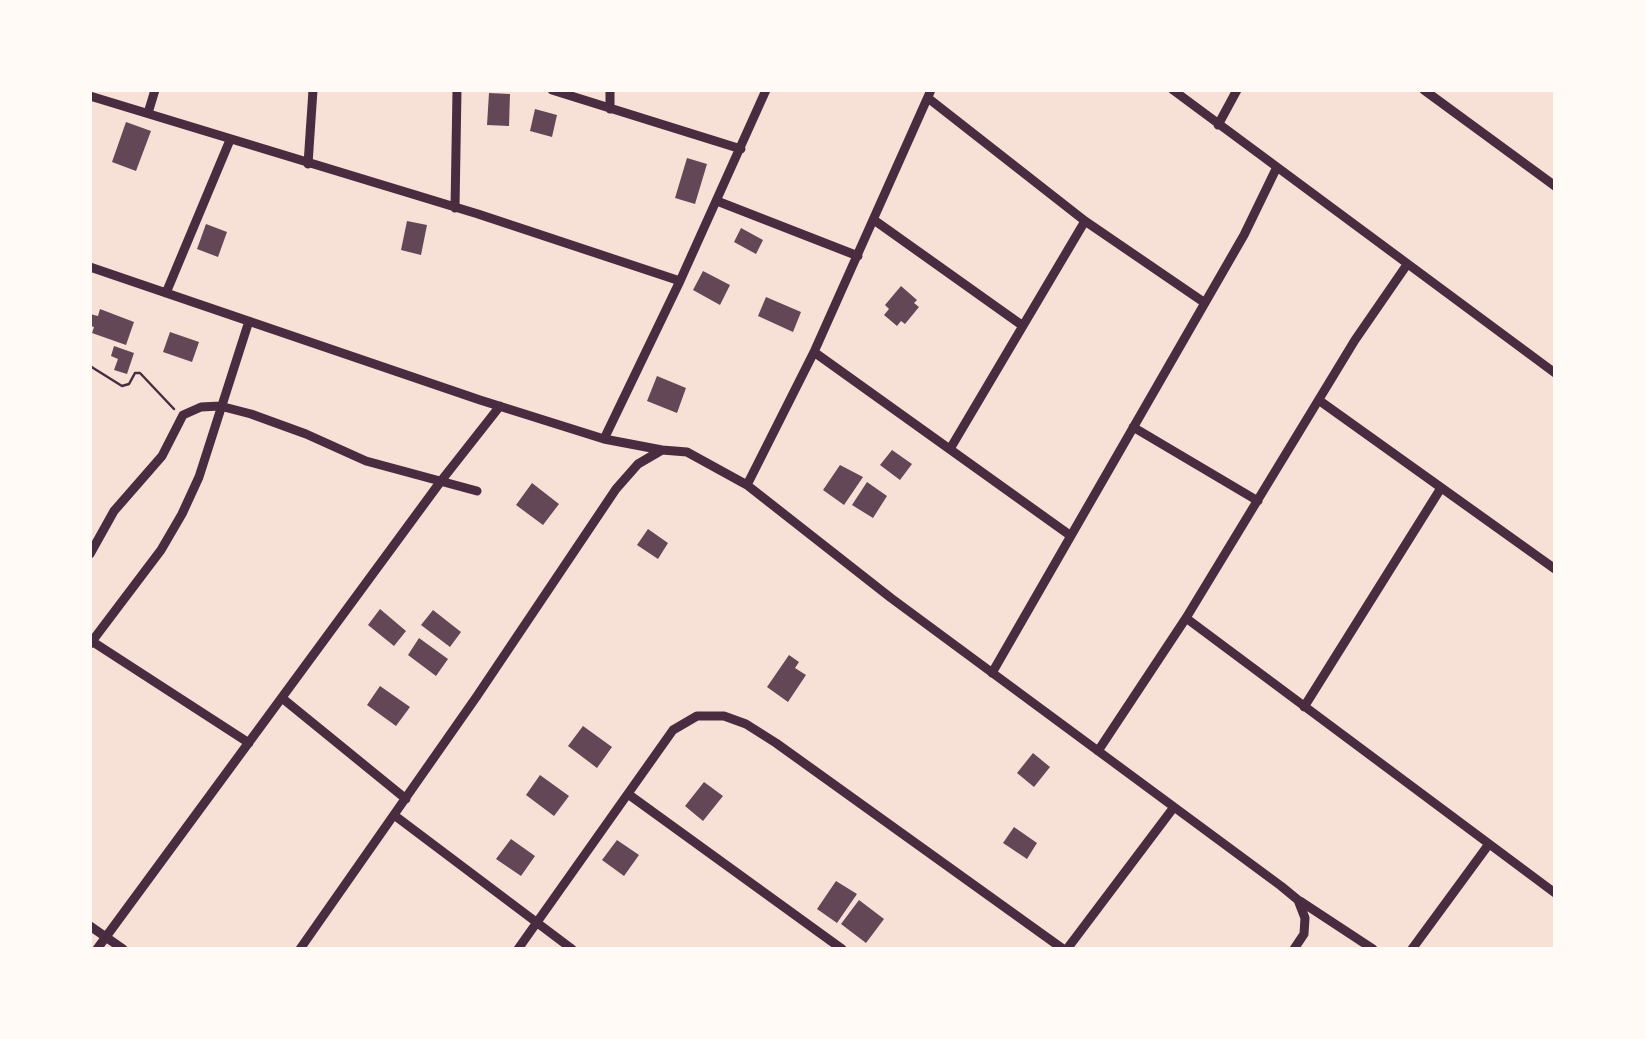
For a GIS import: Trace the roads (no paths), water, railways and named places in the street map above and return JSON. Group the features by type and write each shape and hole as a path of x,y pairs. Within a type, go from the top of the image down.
{"street":[{"path":"148,113 155,90"},
{"path":"308,164 312,90"},
{"path":"455,208 457,90"},
{"path":"552,90 741,149"},
{"path":"610,90 610,109"},
{"path":"604,438 680,282 766,90"},
{"path":"1173,90 1555,373"},
{"path":"1218,125 1237,90"},
{"path":"1424,90 1555,186"},
{"path":"747,485 814,352 929,94 1085,221 1205,304"},
{"path":"90,96 680,282"},
{"path":"166,293 230,140"},
{"path":"992,673 1205,304 1276,169"},
{"path":"717,201 858,256"},
{"path":"874,220 1023,326"},
{"path":"950,449 1085,221"},
{"path":"1098,750 1186,618 1355,340 1406,266"},
{"path":"90,267 500,406 604,438 687,452 747,485 1298,900 1374,949"},
{"path":"249,321 199,476 182,514 91,642 249,742"},
{"path":"814,352 1070,536"},
{"path":"1320,400 1555,569"},
{"path":"90,554 114,512 162,456 184,416 201,406 220,406 306,434 366,461 477,492"},
{"path":"98,949 500,406"},
{"path":"1133,426 1258,501"},
{"path":"300,949 616,489 638,464 662,450"},
{"path":"1304,707 1442,488"},
{"path":"1186,618 1555,893"},
{"path":"282,698 406,799"},
{"path":"518,949 673,730 697,716 724,716 776,743 1065,949 1174,807"},
{"path":"628,794 842,949"},
{"path":"394,815 572,949"},
{"path":"1412,949 1489,844"},
{"path":"1294,949 1304,934 1305,918 1298,900"},
{"path":"90,926 122,949"}]}
